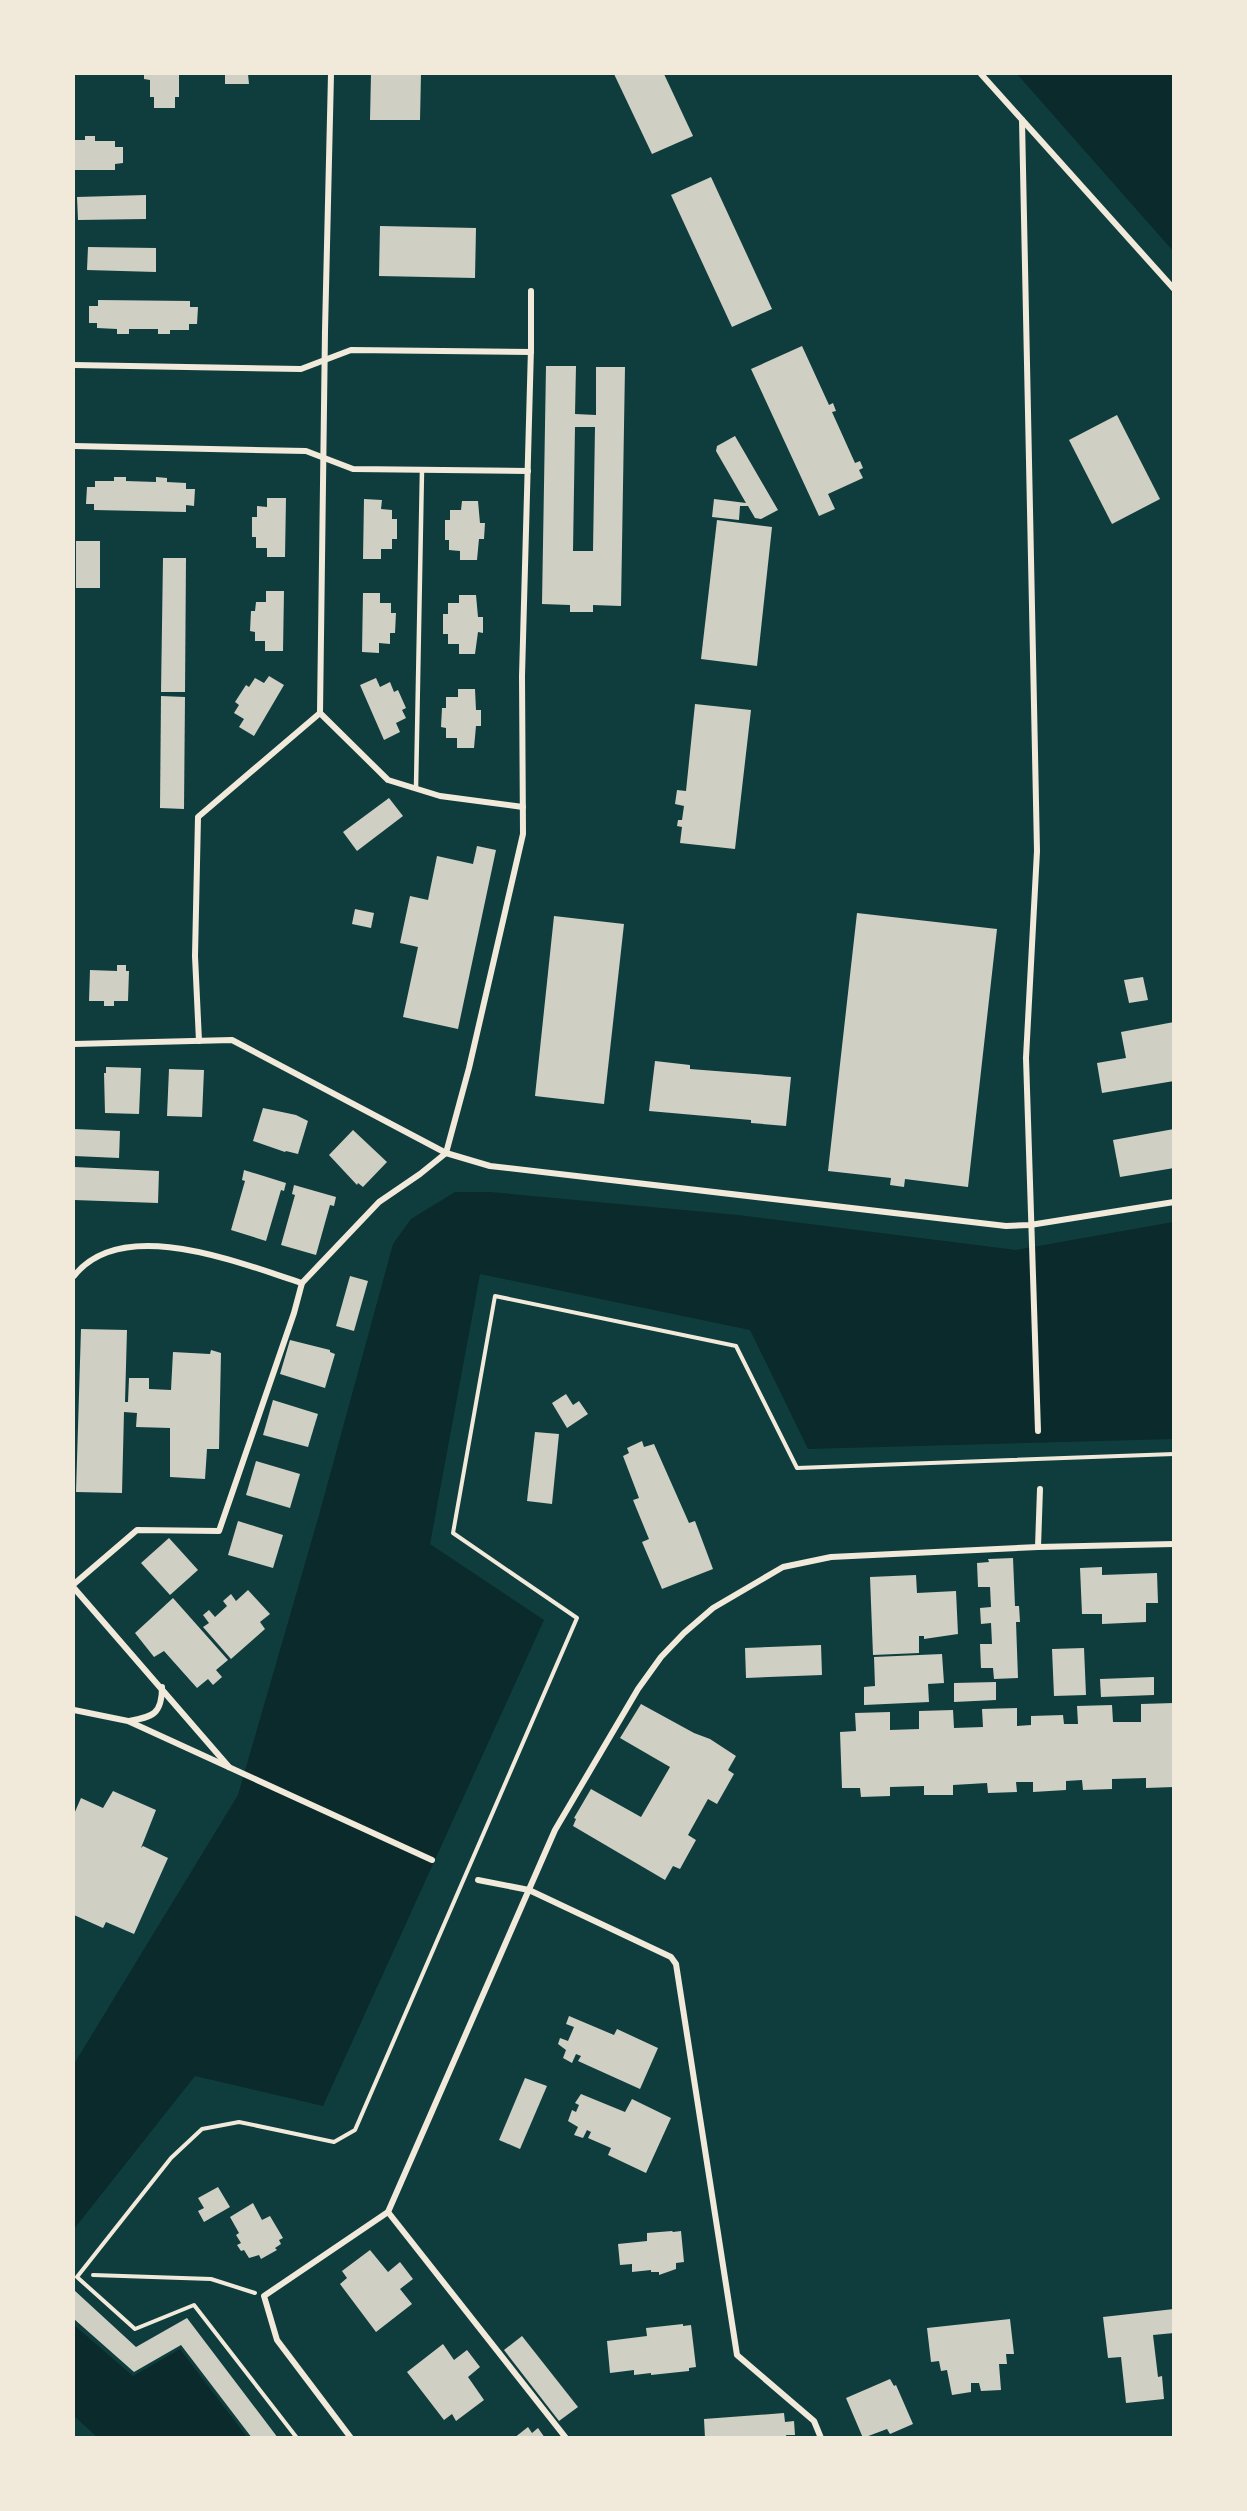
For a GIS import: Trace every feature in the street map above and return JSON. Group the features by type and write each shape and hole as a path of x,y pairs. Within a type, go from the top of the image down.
{"street":[{"path":"331,74 320,713 388,780 440,796 523,807"},
{"path":"981,74 1173,289"},
{"path":"1022,120 1036,851 1026,1058 1038,1431"},
{"path":"231,1770 74,1586 137,1530 219,1531 294,1313 302,1283 379,1202 446,1153 462,1099 523,834 522,676 531,291"},
{"path":"74,365 301,369 325,362 351,350 531,352"},
{"path":"74,446 306,452 353,469 528,471"},
{"path":"199,1041 195,956 198,817 320,713"},
{"path":"74,1044 232,1040 446,1153 490,1166 1006,1226 1030,1225 1173,1202"},
{"path":"74,1276 91,1258 112,1251 162,1247 202,1251 302,1283"},
{"path":"1038,1547 1040,1489"},
{"path":"351,2438 277,2340 264,2296 388,2212 555,1830 638,1689 661,1657 713,1608 783,1567 831,1557 1038,1547 1173,1544"},
{"path":"128,1721 148,1718 155,1712 162,1703 162,1687"},
{"path":"74,1710 128,1721 432,1860"},
{"path":"478,1880 529,1890 671,1957 676,1964 737,2355 814,2421 821,2438"},
{"path":"388,2212 566,2438"}],"lane":[{"path":"416,788 422,470"}],"path":[{"path":"297,2438 194,2305 135,2329 77,2277 171,2158 202,2129 239,2122 334,2142 355,2130 577,1618 453,1533 495,1296 736,1346 797,1468 1173,1454"},
{"path":"93,2275 211,2279 264,2296"}],"water":[{"path":"1017,74 1173,74 1173,251"},
{"path":"455,1192 490,1192 738,1215 1016,1250 1173,1222 1173,1439 808,1449 750,1330 480,1274 430,1544 544,1620 323,2106 195,2076 74,2229 74,2064 238,1795 319,1515 393,1244 411,1219"},
{"path":"74,2325 133,2376 180,2349 247,2437 97,2437 74,2416"}],"building":[{"path":"144,74 179,74 179,97 175,97 175,108 154,108 154,97 150,97 150,80 144,79"},
{"path":"225,74 248,74 249,84 225,84"},
{"path":"371,74 421,74 420,120 370,120"},
{"path":"614,74 664,74 693,136 652,154"},
{"path":"85,136 95,136 95,141 115,141 115,147 123,147 123,163 115,164 115,170 74,170 74,140 85,140"},
{"path":"711,177 772,309 732,327 671,195"},
{"path":"146,195 146,219 78,220 77,197"},
{"path":"380,226 476,228 475,278 379,276"},
{"path":"88,247 156,248 156,272 87,270"},
{"path":"98,300 190,301 190,307 198,307 197,324 189,324 189,330 170,330 170,334 158,334 158,329 129,329 129,334 117,334 117,329 97,328 97,323 89,323 89,306 98,306"},
{"path":"802,346 829,405 833,403 836,411 832,412 855,463 860,461 863,468 859,470 863,478 828,494 835,509 819,516 751,369"},
{"path":"546,366 576,366 575,414 596,415 596,367 625,367 621,606 593,605 593,612 570,612 570,605 542,604","holes":["575,427 595,427 593,551 573,551"]},
{"path":"1117,415 1160,499 1112,524 1069,440"},
{"path":"735,436 778,510 761,519 755,518 748,506 740,506 739,520 712,517 714,499 746,503 716,451 717,446"},
{"path":"114,477 126,477 126,481 156,482 156,477 167,478 167,482 186,483 186,489 195,489 194,506 186,505 186,512 94,510 94,504 86,504 87,487 95,487 95,481 114,481"},
{"path":"267,498 286,498 285,557 267,557 267,548 256,548 256,537 252,537 252,517 257,517 257,506 267,507"},
{"path":"364,499 382,500 381,509 392,510 392,519 397,519 397,539 392,539 392,549 381,549 381,559 363,559"},
{"path":"462,501 478,501 480,523 485,523 484,539 479,539 477,560 460,560 460,551 449,550 449,540 445,540 445,520 450,520 450,510 461,510"},
{"path":"717,520 772,527 757,666 701,659"},
{"path":"76,541 100,541 100,588 76,588"},
{"path":"163,558 186,558 185,692 161,692"},
{"path":"266,591 284,591 283,651 265,651 265,641 255,641 255,632 250,631 251,611 255,611 256,602 266,602"},
{"path":"363,593 380,593 380,603 391,603 391,613 396,613 395,633 390,633 390,644 379,643 379,653 362,652"},
{"path":"459,595 476,595 478,617 483,617 483,633 478,632 475,654 459,654 459,644 448,644 448,634 443,634 443,614 448,614 448,603 459,603"},
{"path":"269,676 284,685 254,736 239,727 244,719 234,713 239,705 235,702 246,685 249,687 255,678 264,683"},
{"path":"376,678 380,687 390,682 394,692 398,690 406,708 402,710 406,718 396,723 400,732 384,740 360,685"},
{"path":"458,689 475,689 476,710 481,710 481,726 476,726 474,748 457,748 457,738 446,738 446,728 441,727 442,708 446,708 446,697 458,697"},
{"path":"161,696 185,697 184,809 160,808"},
{"path":"695,704 751,710 735,849 680,843 682,827 677,826 678,820 682,820 684,806 675,804 677,790 686,791"},
{"path":"389,798 403,816 357,851 343,832"},
{"path":"477,846 496,850 458,1029 403,1017 418,947 400,943 410,896 428,900 437,856 473,864"},
{"path":"355,909 374,913 371,928 352,924"},
{"path":"857,913 997,929 968,1187 905,1179 904,1187 890,1185 891,1178 828,1171"},
{"path":"554,916 624,924 604,1104 535,1096"},
{"path":"117,965 126,965 126,971 129,971 128,1001 114,1001 114,1006 104,1006 104,1001 89,1001 90,970 117,971"},
{"path":"1143,977 1148,1000 1129,1003 1124,980"},
{"path":"1174,1022 1174,1081 1102,1093 1097,1063 1126,1058 1121,1032"},
{"path":"655,1061 690,1065 690,1069 791,1077 786,1126 751,1123 751,1120 649,1111"},
{"path":"106,1067 141,1068 139,1114 105,1113 104,1073 106,1073"},
{"path":"169,1069 204,1070 202,1117 167,1116"},
{"path":"263,1108 296,1115 308,1121 298,1154 253,1141"},
{"path":"74,1129 120,1131 119,1158 74,1156"},
{"path":"1174,1129 1174,1168 1120,1177 1113,1140"},
{"path":"353,1130 387,1162 363,1187 358,1183 357,1185 329,1155"},
{"path":"74,1167 159,1171 158,1203 74,1200"},
{"path":"244,1170 286,1183 284,1191 281,1190 266,1241 231,1230 245,1181 242,1180"},
{"path":"294,1185 336,1197 334,1206 330,1205 316,1255 281,1245 295,1195 292,1194"},
{"path":"350,1276 368,1281 354,1331 336,1326"},
{"path":"81,1329 127,1330 125,1402 128,1402 129,1378 149,1378 149,1389 171,1390 173,1352 210,1354 211,1350 221,1353 219,1449 207,1449 205,1479 170,1477 170,1428 136,1427 137,1413 124,1412 122,1493 76,1492"},
{"path":"290,1340 330,1350 335,1354 325,1388 280,1374"},
{"path":"566,1394 573,1405 579,1401 588,1414 567,1428 552,1403"},
{"path":"273,1400 318,1414 308,1447 263,1435"},
{"path":"535,1432 559,1434 552,1504 527,1501"},
{"path":"642,1441 644,1447 654,1444 689,1523 695,1521 713,1569 662,1589 642,1542 649,1539 633,1500 639,1498 623,1456 629,1453 627,1448"},
{"path":"256,1461 300,1474 290,1508 246,1495"},
{"path":"238,1521 283,1535 273,1568 228,1555"},
{"path":"169,1538 198,1570 170,1595 141,1563"},
{"path":"1013,1558 1015,1606 1019,1606 1020,1622 1016,1622 1018,1678 994,1679 993,1668 981,1668 980,1644 992,1644 991,1623 981,1624 980,1608 991,1607 990,1587 978,1587 977,1563 989,1562 988,1559"},
{"path":"1102,1567 1102,1575 1157,1573 1158,1603 1146,1603 1146,1622 1102,1624 1102,1614 1082,1614 1080,1568"},
{"path":"916,1575 917,1593 956,1591 958,1634 924,1639 924,1636 919,1636 919,1653 873,1655 870,1577"},
{"path":"248,1590 270,1614 260,1622 265,1629 231,1659 203,1627 209,1623 203,1615 209,1610 215,1617 227,1606 223,1601 231,1594 236,1601"},
{"path":"173,1598 228,1660 216,1670 222,1677 213,1685 208,1679 197,1688 164,1651 154,1657 135,1633"},
{"path":"821,1645 822,1675 746,1678 745,1648"},
{"path":"1084,1648 1086,1695 1054,1696 1052,1649"},
{"path":"942,1654 944,1683 928,1684 929,1702 864,1705 864,1687 875,1686 874,1657"},
{"path":"1154,1677 1154,1695 1101,1697 1100,1679"},
{"path":"996,1682 996,1700 954,1702 954,1683"},
{"path":"1174,1703 1174,1787 1146,1788 1146,1778 1112,1779 1112,1789 1083,1790 1082,1780 1066,1781 1066,1790 1033,1792 1033,1782 1016,1782 1017,1792 988,1793 987,1783 953,1785 953,1795 924,1795 924,1786 890,1787 890,1796 861,1797 860,1788 842,1788 840,1732 856,1731 855,1713 890,1712 890,1730 919,1729 919,1711 953,1710 954,1728 983,1727 982,1709 1017,1708 1017,1726 1031,1725 1031,1716 1063,1715 1064,1724 1078,1724 1077,1706 1112,1705 1113,1722 1141,1722 1141,1704"},
{"path":"641,1704 694,1733 710,1739 736,1756 728,1770 734,1774 717,1804 708,1799 688,1835 696,1840 680,1869 673,1866 665,1880 573,1826 576,1819 574,1818 591,1789 641,1817 670,1767 620,1738"},
{"path":"113,1791 156,1810 141,1848 143,1846 168,1858 134,1934 106,1922 103,1928 74,1915 74,1814 81,1798 103,1808"},
{"path":"569,2016 614,2035 617,2029 658,2048 640,2089 578,2061 581,2056 576,2054 572,2063 563,2058 566,2050 558,2044 560,2038 568,2041 574,2027 566,2024"},
{"path":"525,2078 547,2086 520,2149 499,2140"},
{"path":"581,2094 625,2112 632,2099 671,2118 646,2173 608,2155 611,2148 588,2138 591,2132 587,2130 583,2138 574,2135 578,2127 568,2121 572,2110 576,2112 579,2105 575,2103"},
{"path":"218,2187 230,2207 204,2222 198,2211 204,2208 198,2198"},
{"path":"253,2203 262,2220 270,2216 283,2238 279,2240 281,2244 275,2248 277,2250 261,2259 259,2255 249,2258 244,2250 241,2251 237,2245 241,2243 236,2235 239,2233 230,2217"},
{"path":"681,2231 684,2262 676,2263 676,2269 659,2275 659,2272 651,2272 651,2270 632,2272 632,2264 620,2265 618,2244 647,2241 647,2233"},
{"path":"370,2250 388,2272 400,2262 413,2279 400,2289 412,2304 376,2332 340,2284 347,2278 342,2271"},
{"path":"74,2290 136,2347 187,2318 278,2438 252,2438 181,2345 134,2372 74,2319"},
{"path":"1174,2309 1174,2333 1153,2335 1158,2377 1162,2376 1164,2399 1126,2403 1121,2357 1108,2358 1103,2317"},
{"path":"1010,2319 1014,2354 1006,2354 1007,2364 999,2364 1001,2390 981,2391 979,2383 971,2383 971,2392 952,2395 947,2370 941,2371 939,2361 931,2362 927,2328"},
{"path":"683,2324 683,2326 691,2325 696,2367 689,2368 689,2371 651,2375 651,2373 634,2375 634,2370 610,2373 607,2341 647,2336 646,2328"},
{"path":"522,2336 578,2407 559,2421 504,2350"},
{"path":"443,2344 454,2360 467,2350 480,2367 468,2377 484,2400 456,2421 452,2414 444,2420 407,2372"},
{"path":"890,2379 894,2386 896,2385 913,2424 890,2434 887,2429 863,2438 846,2398"},
{"path":"784,2413 785,2422 794,2421 795,2435 786,2435 787,2438 705,2438 704,2419"},
{"path":"528,2427 532,2433 538,2428 545,2438 514,2438"}]}
